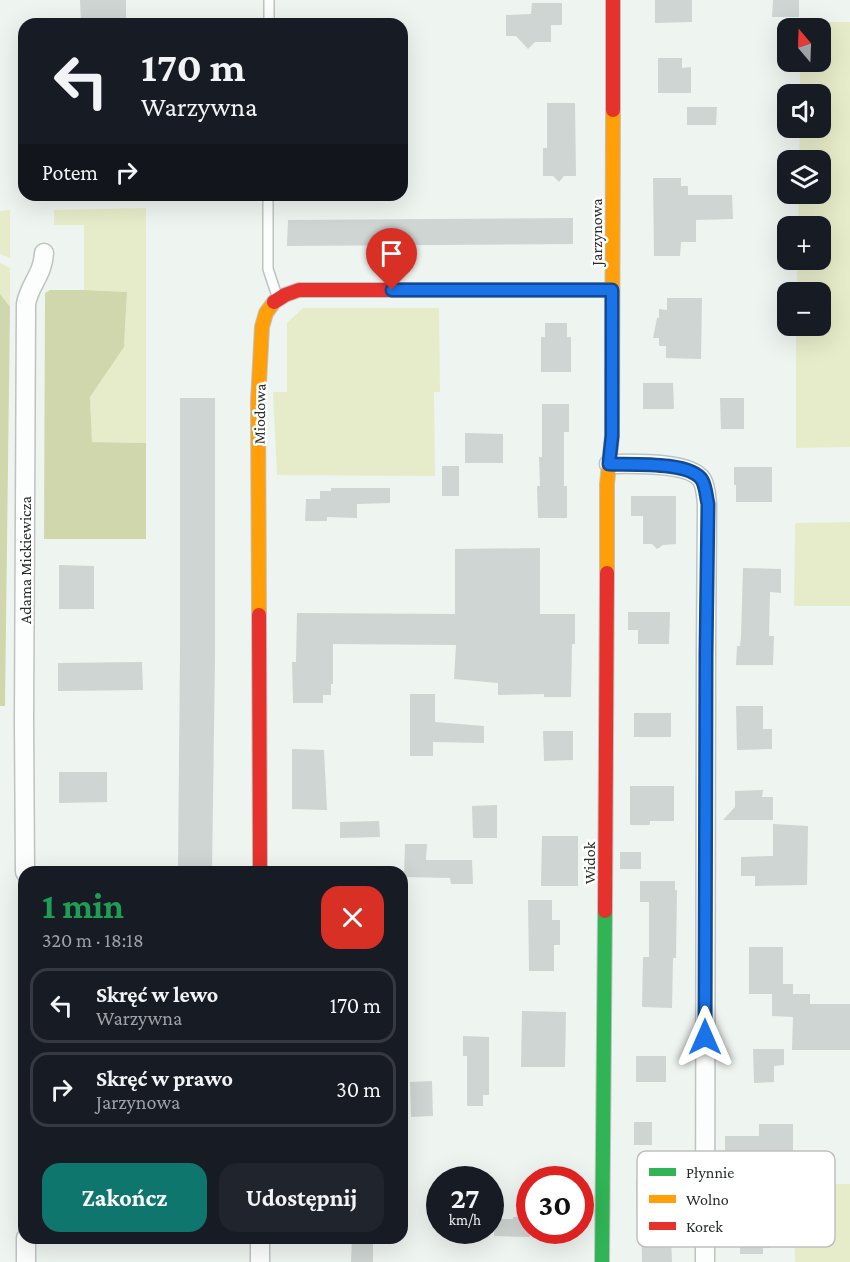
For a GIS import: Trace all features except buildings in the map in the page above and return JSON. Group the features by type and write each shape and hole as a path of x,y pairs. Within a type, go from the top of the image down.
{"street":[{"name":"Jarzynowa","path":"609,464 612,436 613,0"},
{"name":"Adama Mickiewicza","path":"25,866 26,304 43,266 44,253"},
{"path":"278,298 283,294 299,290 612,290"},
{"name":"Miodowa","path":"260,866 258,401 263,319 270,306 278,298"},
{"path":"609,464 678,467 690,471 702,481 708,504 705,1151"},
{"name":"Widok","path":"602,1262 605,604 609,464"},
{"path":"26,1244 26,1262"},
{"path":"260,1244 260,1262"},
{"path":"705,1247 705,1262"}],"lane":[{"path":"269,0 269,18"},
{"path":"268,201 268,269 278,298"}],"green space":[{"path":"831,22 850,22 850,447 796,448 796,336 831,336 831,282 797,282 797,270 831,270 831,216 798,216 799,204 831,204 831,150 799,150 800,138 831,138 831,84 800,84 800,72 831,72"},
{"path":"146,208 146,443 92,442 90,397 124,347 127,292 84,290 84,225 54,225 54,210"},
{"path":"10,210 10,258 0,254 0,211"},
{"path":"0,263 10,268 10,307 0,294"},
{"path":"50,290 127,292 124,347 90,397 92,442 146,443 146,539 44,539 45,293"},
{"path":"0,294 10,307 5,706 0,706"},
{"path":"303,308 439,308 440,392 434,392 435,476 277,475 273,392 287,392 287,323"},
{"path":"850,522 850,606 794,606 795,523"},
{"path":"835,1184 850,1184 850,1262 795,1262 795,1247 835,1247"}],"traffic: fast":[{"path":"602,1262 605,911"}],"traffic: slow":[{"path":"607,573 607,484 612,436 613,110"},
{"path":"259,615 258,401 262,327 266,313 274,302"}],"traffic: jam":[{"path":"613,0 613,110"},
{"path":"274,302 299,290 612,290"},
{"path":"605,911 607,573"},
{"path":"259,615 260,866"}],"route":[{"path":"392,290 612,290 612,436 609,464 678,467 690,471 702,481 708,504 705,1037"}]}
